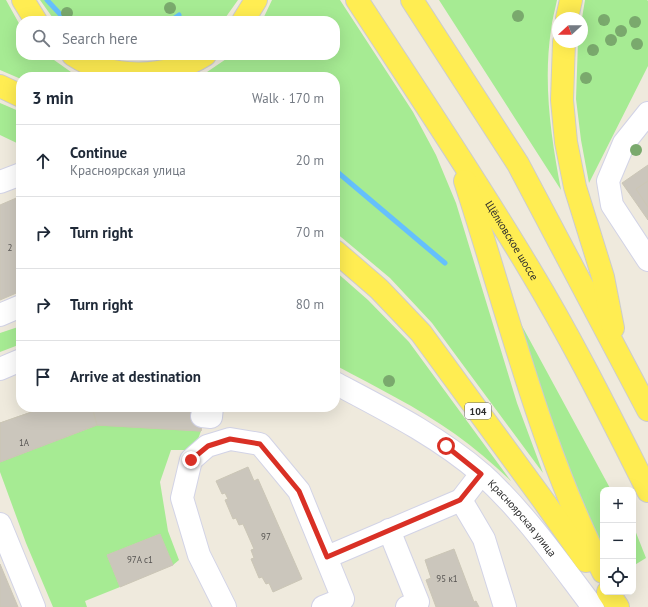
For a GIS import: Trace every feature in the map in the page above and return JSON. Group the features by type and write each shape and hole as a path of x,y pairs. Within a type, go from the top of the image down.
{"main road":[{"path":"23,0 33,16"},
{"path":"246,16 256,0"},
{"name":"Щёлковское шоссе","path":"357,0 454,148 530,271 600,396 648,491"},
{"path":"412,0 518,164 648,410"},
{"path":"568,12 571,0"},
{"path":"564,48 562,100 566,142 575,187 603,277 617,351"},
{"path":"84,60 97,66 118,72"},
{"path":"160,72 180,67 195,60"},
{"path":"0,86 16,94"},
{"path":"454,148 489,255 532,398 565,489 600,566"},
{"name":"104","path":"340,255 379,289 421,332 600,581"},
{"path":"610,595 620,607"},
{"path":"614,595 620,607"}],"street":[{"path":"648,114 624,143 608,181 612,205 648,260"},
{"path":"0,182 16,176"},
{"path":"0,315 16,308"},
{"path":"0,369 16,362"},
{"name":"Красноярская улица","path":"340,386 412,424 446,446 481,474 513,505 593,607"},
{"path":"225,607 199,555 182,498 191,460 208,446 230,439 260,444 299,491 343,599 323,607"},
{"path":"327,557 460,500 481,474"},
{"path":"460,500 484,538 505,607"},
{"path":"0,524 34,607"},
{"path":"389,530 418,602 407,607"}],"green space":[{"path":"0,0 6,0 16,18 16,60 54,60 71,72 16,72 16,77 0,70"},
{"path":"40,0 238,0 227,16 51,16"},
{"path":"272,0 340,0 413,112 436,155 456,203 517,403 543,473 432,323 390,278 340,236 340,72 207,72 225,60 340,60 340,16 264,16"},
{"path":"439,0 557,0 554,12 552,12 548,90 551,130 561,190"},
{"path":"585,0 648,1 648,66 589,183 581,140 576,99 578,48 588,48 588,12 583,12"},
{"path":"0,103 16,110 16,143 0,135"},
{"path":"340,275 368,300 409,342 511,481 491,462 462,439 441,424 340,368"},
{"path":"521,324 609,487 600,487 600,553 589,533 518,327"},
{"path":"16,328 16,346 0,352 0,333"},
{"path":"97,425 201,431 194,450 171,450 160,482 168,531 179,560 173,565 160,534 107,555 120,587 85,601 87,607 53,607 26,543 0,472 0,462"},
{"path":"636,533 646,558 636,564"}],"building":[{"path":"648,165 648,181 636,189 648,207 648,220 622,183"},
{"path":"648,181 648,207 636,189"},
{"path":"16,198 16,293 0,300 0,205"},
{"path":"32,412 203,412 201,431 97,425 0,462 0,423"},
{"path":"32,412 93,412 97,425 0,462 0,423"},
{"path":"93,412 203,412 201,431 97,425"},
{"path":"248,467 254,481 258,479 302,579 273,592 269,583 266,584 262,577 259,578 251,559 254,558 251,550 254,549 243,524 239,525 236,518 233,519 225,500 228,499 225,493 222,494 216,481"},
{"path":"160,534 173,565 120,587 107,555"},
{"path":"454,549 474,602 476,601 479,607 436,607 426,580 431,578 425,560"},
{"path":"0,564 18,607 0,607"}],"waterway":[{"path":"47,0 63,16"},
{"path":"340,174 445,263"}],"route":[{"path":"191,460 208,446 230,439 260,444 299,491 327,557 460,500 481,474 446,446"}]}
